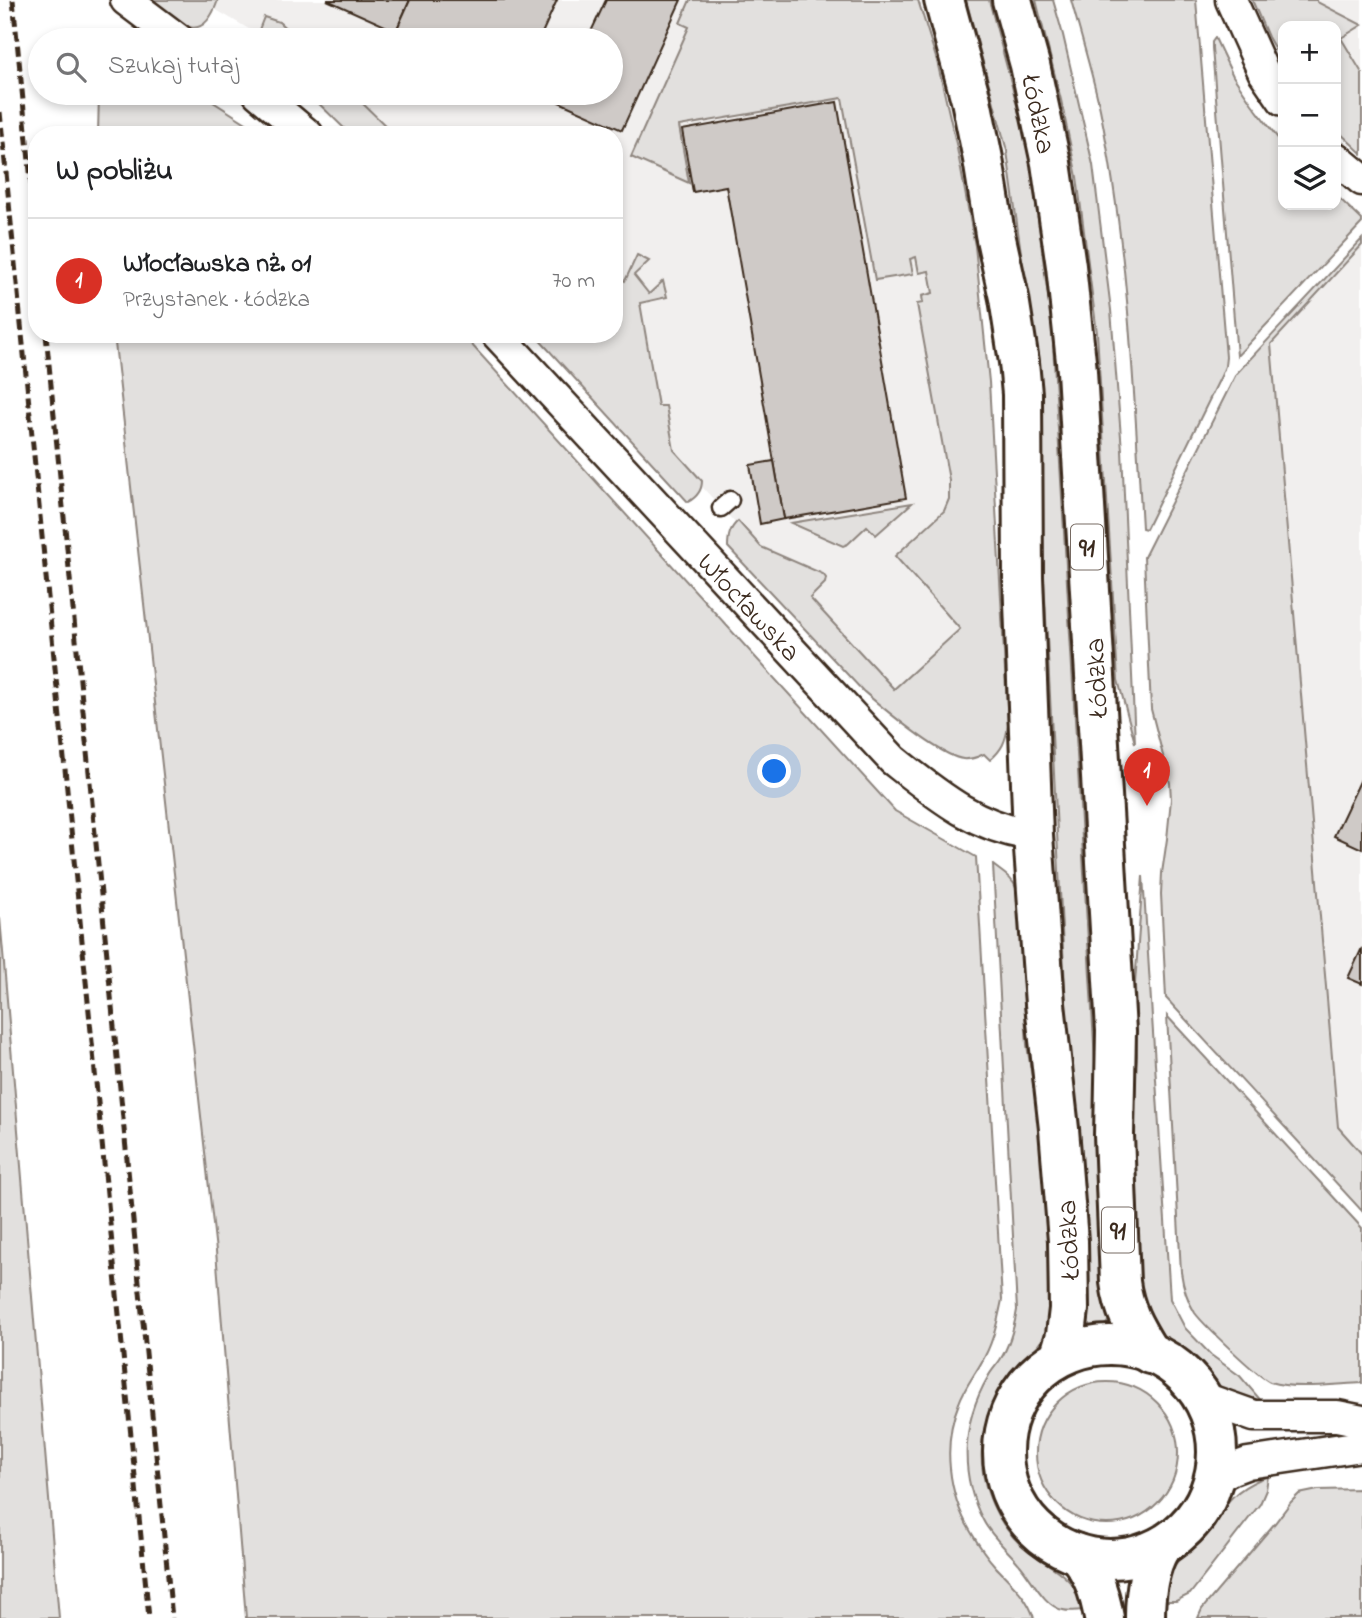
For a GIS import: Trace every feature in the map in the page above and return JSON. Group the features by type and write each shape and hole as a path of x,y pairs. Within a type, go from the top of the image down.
{"main road":[{"name":"Łódzka","path":"944,0 968,89 983,159 1009,298 1022,394 1023,577 1033,835 1045,1004 1068,1241 1069,1309 1060,1355"},
{"name":"Łódzka","path":"1012,0 1030,65 1051,163 1073,322 1116,1031 1114,1135 1120,1282 1128,1318 1150,1354"},
{"name":"91","path":"1102,1345 1132,1346 1150,1354 1177,1372 1198,1396 1210,1417 1216,1461 1210,1493 1196,1518 1186,1529 1160,1548 1119,1560 1104,1560 1077,1553 1045,1536 1027,1519 1012,1496 1006,1476 1004,1438 1010,1412 1034,1375 1060,1355 1102,1345"},
{"path":"1145,1618 1147,1588 1160,1548"},
{"path":"1077,1553 1094,1583 1104,1618"}],"street":[{"path":"126,0 163,28"},
{"path":"1231,0 1263,71 1278,93"},
{"path":"272,105 297,126"},
{"path":"1341,162 1362,180"},
{"name":"Włocławska","path":"505,343 893,760 937,795 983,822 1013,832 1033,835"},
{"path":"1198,1396 1254,1416 1337,1416 1362,1421"},
{"path":"1214,1479 1248,1463 1362,1446"}],"shaded area":[{"path":"149,0 218,0 204,24 196,28 178,22"},
{"path":"199,0 858,0 894,92 949,379 979,673 900,703 570,343 623,343 623,126 361,126 340,105 623,105 623,28 247,28"},
{"path":"690,0 918,0 937,61 957,148 975,246 989,382 1008,725 1003,745 990,760 984,754 963,759 940,750 863,691 728,547 730,532 738,521 761,547 823,574 825,583 810,598 894,689 960,629 895,556 944,511 949,499 949,480 917,304 923,303 922,296 933,293 929,271 919,273 916,257 910,259 913,274 875,280 842,98 679,126 689,183 631,157 689,27 680,23"},
{"path":"966,0 989,0 1029,150 1052,327 1110,1317 1106,1324 1100,1327 1085,1324 1082,1319 1031,326 1007,151"},
{"path":"1036,0 1053,0 1093,165 1111,310 1122,450 1135,743 1118,680 1097,333 1077,177"},
{"path":"1071,0 1196,0 1226,357 1221,376 1146,529 1142,528 1128,318 1110,161 1100,109"},
{"path":"1252,0 1317,0 1362,25 1341,38 1341,21 1278,21 1278,54"},
{"path":"1306,0 1362,0 1362,89 1341,55 1341,21 1330,21"},
{"path":"264,17 279,22 285,28 260,28"},
{"path":"1215,38 1233,76 1278,138 1278,210 1341,210 1341,200 1362,220 1237,356 1212,48"},
{"path":"1341,38 1362,73 1362,154 1341,134"},
{"path":"99,105 218,105 251,126 98,126"},
{"path":"320,105 364,105 386,126 342,126"},
{"path":"1362,239 1362,245 1271,344 1338,1127 1362,1154 1362,1211 1166,998 1161,894 1171,799 1170,783 1151,709 1144,557 1236,374"},
{"path":"1362,245 1362,1154 1338,1127 1271,343"},
{"path":"637,255 649,261 634,275 649,294 663,281 667,297 640,303 658,406 666,406 674,450 702,481 698,493 688,502 542,343 623,343 623,280 625,281"},
{"path":"115,343 470,343 895,811 976,857 1002,1300 988,1349 964,1391 954,1419 950,1435 950,1469 957,1502 971,1532 989,1559 1023,1596 1034,1618 246,1618 216,1251"},
{"path":"912,503 876,535 867,526 843,546 791,523"},
{"path":"993,865 1010,879 1017,890 1027,1045 1050,1192 1051,1325 1040,1343 998,1391 983,1436 982,1467 988,1494 1009,1532 1070,1583 1076,1590 1084,1610 1066,1611 1050,1604 995,1538 975,1502 967,1466 973,1412 979,1394 1006,1348 1017,1310"},
{"path":"1143,876 1170,1299 1185,1328 1211,1355 1240,1376 1263,1403 1227,1392 1212,1382 1202,1367 1189,1355 1160,1335 1139,1304 1128,1138 1137,1056 1135,984"},
{"path":"0,918 3,952 59,1618 0,1618"},
{"path":"1167,1016 1362,1228 1362,1383 1303,1386 1270,1382 1231,1350 1192,1308 1181,1272"},
{"path":"1107,1382 1134,1387 1157,1403 1173,1426 1178,1453 1173,1480 1157,1503 1134,1519 1107,1524 1080,1519 1057,1503 1041,1480 1036,1453 1041,1426 1057,1403 1080,1387"},
{"path":"1268,1476 1260,1504 1190,1594 1176,1601 1159,1601 1175,1565 1210,1532 1230,1499 1247,1485"},
{"path":"1362,1489 1362,1618 1198,1618 1202,1609 1299,1494 1318,1490"}],"building":[{"path":"327,0 410,0 397,28 389,28"},
{"path":"410,0 557,0 544,28 397,28"},
{"path":"606,0 681,0 623,128 566,105 623,105 623,28 593,28"},
{"path":"837,102 906,498 784,519 726,186 693,192 682,130"},
{"path":"774,461 784,519 760,524 750,465"},
{"path":"1362,777 1362,849 1334,836"},
{"path":"1362,948 1362,984 1348,978"}],"railway":[{"path":"13,0 28,151"},
{"path":"0,112 149,1618"},
{"path":"47,343 172,1618"}],"place":[{"name":"Włocławska nż. 01","path":"1147,806"}]}
